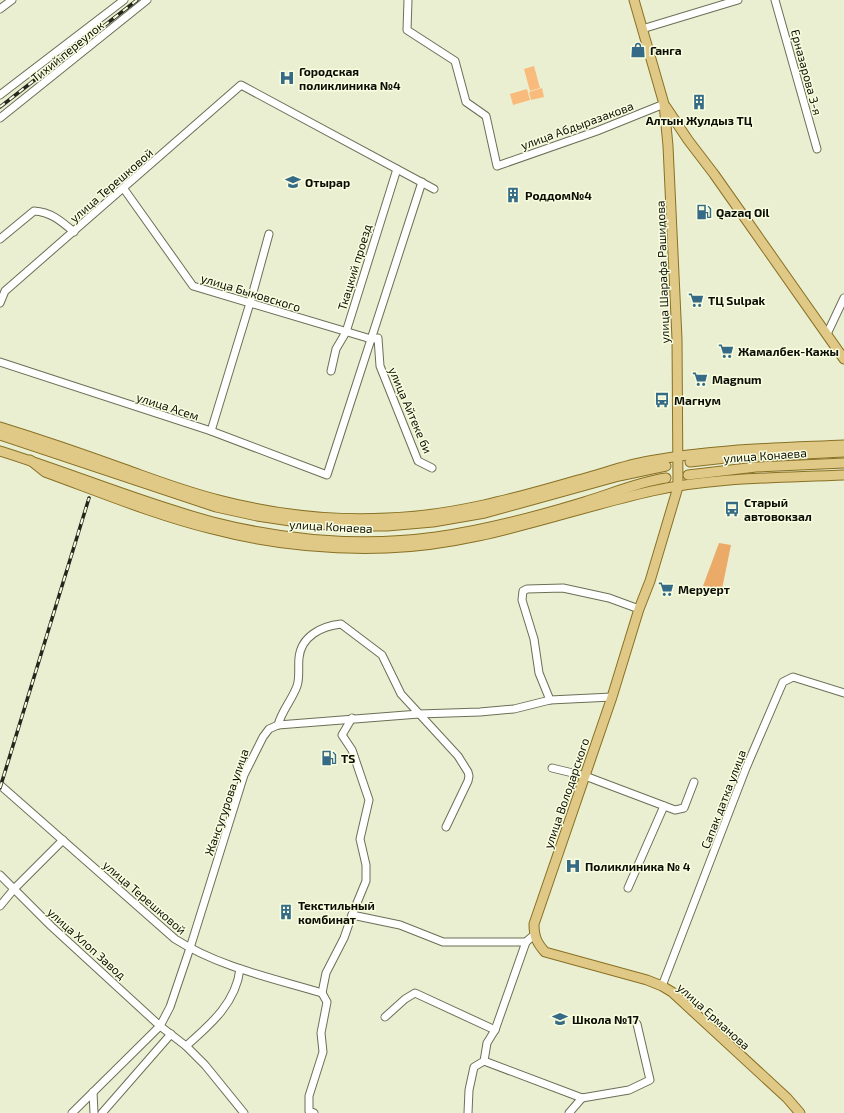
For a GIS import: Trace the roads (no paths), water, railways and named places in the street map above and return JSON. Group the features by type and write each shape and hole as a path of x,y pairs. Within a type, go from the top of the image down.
{"main road":[{"name":"улица Шарафа Рашидова","path":"634,0 664,104 674,236 679,456"},
{"name":"улица Шарафа Рашидова","path":"664,104 844,359"},
{"path":"0,427 218,500 259,509 305,516 343,518 387,518 432,515 484,506 648,461 679,456 726,450 844,445"},
{"name":"улица Конаева","path":"0,435 216,507 257,516 304,523 343,526 387,526 426,523 485,513 619,476 666,466"},
{"name":"улица Конаева","path":"0,451 212,522 255,531 303,538 342,541 388,541 435,537 488,528 584,502 653,480 666,478"},
{"name":"улица Конаева","path":"690,462 734,457 844,452"},
{"name":"улица Володарского","path":"534,935 534,924 612,697 639,609 650,581 678,486 679,456"},
{"path":"30,460 45,472 210,529 253,538 302,545 342,548 388,548 436,544 490,535 625,498 678,486 728,480 844,475"},
{"name":"улица Конаева","path":"688,475 756,467 844,463"},
{"name":"улица Ерманова","path":"534,935 537,943 545,952 647,980 672,992 787,1098 800,1113"}],"street":[{"path":"0,9 12,0"},
{"path":"0,95 124,0"},
{"name":"Тихий переулок","path":"0,118 147,0"},
{"name":"улица Абдыразакова","path":"408,0 406,30 455,61 466,102 486,116 497,166 597,132 664,104"},
{"path":"642,29 738,0"},
{"name":"Ерназарова 3-я","path":"776,0 817,149"},
{"name":"улица Терешковой","path":"0,303 5,291 124,189 241,85 397,169"},
{"path":"397,169 434,189"},
{"name":"Ткацкий проезд","path":"331,371 336,349 346,332 397,169"},
{"path":"371,339 422,182"},
{"name":"улица Быковского","path":"124,189 192,286 371,339"},
{"path":"0,239 34,211 46,212 59,219 74,232"},
{"path":"210,431 250,303 269,234"},
{"path":"827,334 844,298"},
{"name":"улица Айтеке би","path":"371,339 378,338 380,366 418,460 432,468"},
{"name":"улица Асем","path":"0,362 210,431 327,475 371,339"},
{"path":"550,700 539,673 534,639 522,600 523,590 563,588 609,598 639,609"},
{"path":"446,827 469,776 458,756 419,714 401,694 382,655 341,624 328,625 317,630 307,640 299,656 298,684 280,717 278,725 352,718 419,714 480,712 514,708 550,700 612,697"},
{"name":"Сапак датка улица","path":"662,986 740,781 783,682 793,677 844,694"},
{"path":"314,1113 309,1111 308,1101 323,1052 321,1033 327,1002 322,993 326,974 344,938 366,881 366,865 360,839 369,800 352,750 342,734 352,718"},
{"name":"Жансугурова улица","path":"72,1113 160,1026 170,1007 190,948 244,775 263,737 269,729 278,725"},
{"path":"552,768 585,776 675,810 682,810 694,782"},
{"name":"улица Терешковой","path":"0,785 175,939 190,948 240,969 322,993"},
{"path":"628,888 664,806"},
{"path":"0,906 14,889 63,840"},
{"name":"улица Хлоп Завод","path":"0,875 51,926 160,1026 186,1046 205,1065 244,1113"},
{"path":"352,916 400,925 443,942 526,942"},
{"path":"468,1113 469,1090 474,1067 484,1061 487,1043 495,1030 526,942 534,935"},
{"path":"186,1046 214,1021 225,1008 235,988 240,969"},
{"path":"385,1017 405,999 415,993 495,1030"},
{"path":"484,1061 582,1098 629,1090 650,1080 637,1024"},
{"path":"102,1113 171,1034"},
{"path":"93,1092 94,1113"},
{"path":"569,1113 582,1098"}],"railway":[{"path":"0,107 137,0"},
{"path":"0,788 89,498"}],"place":[{"name":"Ганга","path":"638,50"},
{"name":"Городская поликлиника №4","path":"287,78"},
{"name":"Алтын Жулдыз ТЦ","path":"699,102"},
{"name":"Отырар","path":"293,182"},
{"name":"Роддом№4","path":"513,195"},
{"name":"Qazaq Oil","path":"704,212"},
{"name":"ТЦ Sulpak","path":"696,300"},
{"name":"Жамалбек-Кажы","path":"726,351"},
{"name":"Magnum","path":"700,379"},
{"name":"Магнум","path":"662,400"},
{"name":"Старый автовокзал","path":"732,509"},
{"name":"Меруерт","path":"666,589"},
{"name":"TS","path":"329,758"},
{"name":"Поликлиника № 4","path":"573,866"},
{"name":"Текстильный комбинат","path":"286,912"},
{"name":"Школа №17","path":"560,1019"}]}
